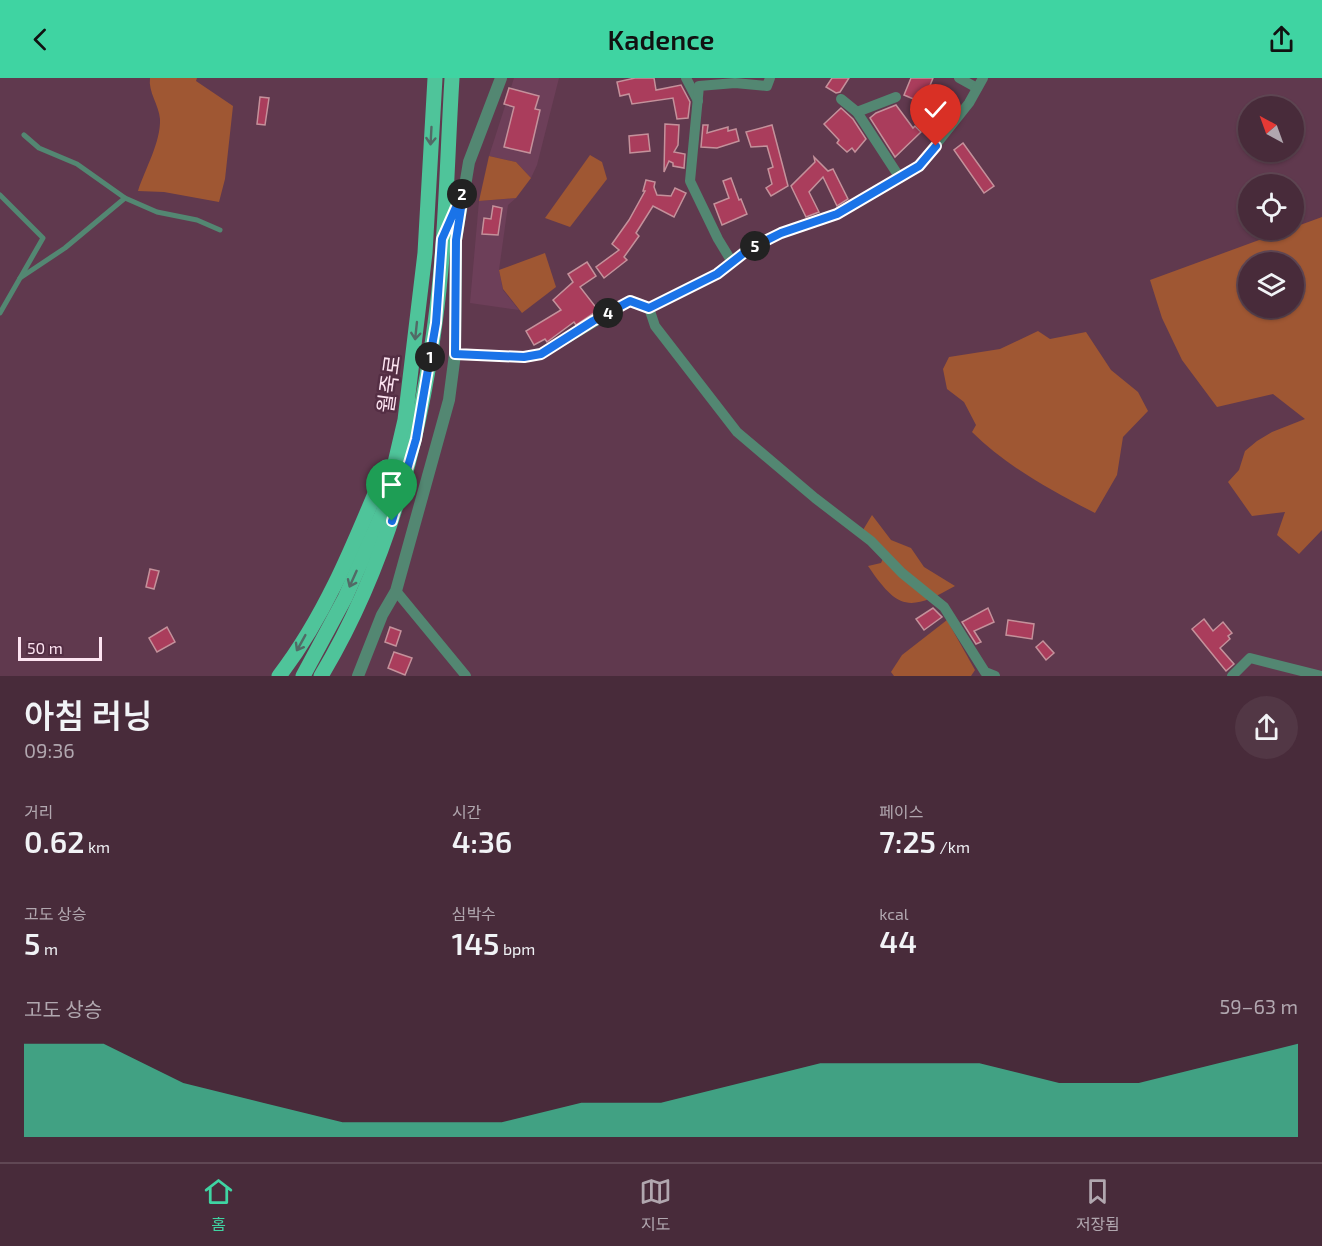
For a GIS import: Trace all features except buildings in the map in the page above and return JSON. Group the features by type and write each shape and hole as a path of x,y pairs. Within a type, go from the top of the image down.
{"main road":[{"name":"월죽로","path":"303,676 345,598 384,510 405,420 425,253 435,78"},
{"name":"월죽로","path":"321,676 341,642 368,585 392,521 416,439 436,323 452,78"},
{"path":"442,239 464,189"},
{"path":"279,676 292,658 347,561 405,420"}],"street":[{"path":"358,676 382,615 396,591 449,400 455,354 456,240 464,189 469,162 501,78"},
{"path":"686,78 698,102"},
{"path":"732,262 718,239 690,181 699,86 709,81 767,86 770,78"},
{"path":"455,354 524,357 541,354 630,301 649,308 717,274 749,249 781,233 837,214 919,166 946,133 980,83 959,78"},
{"path":"857,112 896,96"},
{"path":"841,99 857,112 900,178"},
{"path":"649,308 655,326 737,432 815,498 871,541 902,573 944,607 985,672 995,676"},
{"path":"396,591 466,676"},
{"path":"1232,676 1250,658 1321,676"}],"lane":[{"path":"24,135 39,148 77,164 125,198 157,212 197,220 220,230"},
{"path":"0,195 43,238 0,313"},
{"path":"20,279 65,248 125,198"}],"shaded area":[{"path":"150,78 197,78 196,81 233,106 225,179 219,202 164,192 138,191 160,128"},
{"path":"514,78 559,78 537,165 531,178 516,162 489,156"},
{"path":"590,155 602,162 607,179 570,227 545,218"},
{"path":"489,156 516,162 531,178 516,198 479,201"},
{"path":"516,198 508,205 499,270 503,290 519,310 470,303 479,201"},
{"path":"1322,217 1322,530 1299,554 1277,535 1285,512 1252,516 1228,482 1239,470 1245,451 1257,441 1272,432 1305,419 1273,394 1217,407 1182,360 1162,318 1150,280 1259,240 1304,240 1304,224"},
{"path":"545,253 556,287 522,313 503,289 499,270"},
{"path":"1038,331 1050,339 1086,332 1111,370 1138,392 1148,411 1123,437 1117,475 1095,513 1030,477 985,444 972,432 976,425 964,402 947,389 943,369 949,357 1000,349"},
{"path":"872,515 891,540 911,548 924,567 955,586 915,603 897,599 878,581 868,566 881,563 886,552 863,530"},
{"path":"947,620 975,670 971,676 894,676 891,672 902,655"}],"route":[{"path":"392,521 416,439 436,323 442,239 464,189 456,240 455,354 524,357 541,354 630,301 649,308 717,274 749,249 781,233 837,214 919,166 936,146"}]}
